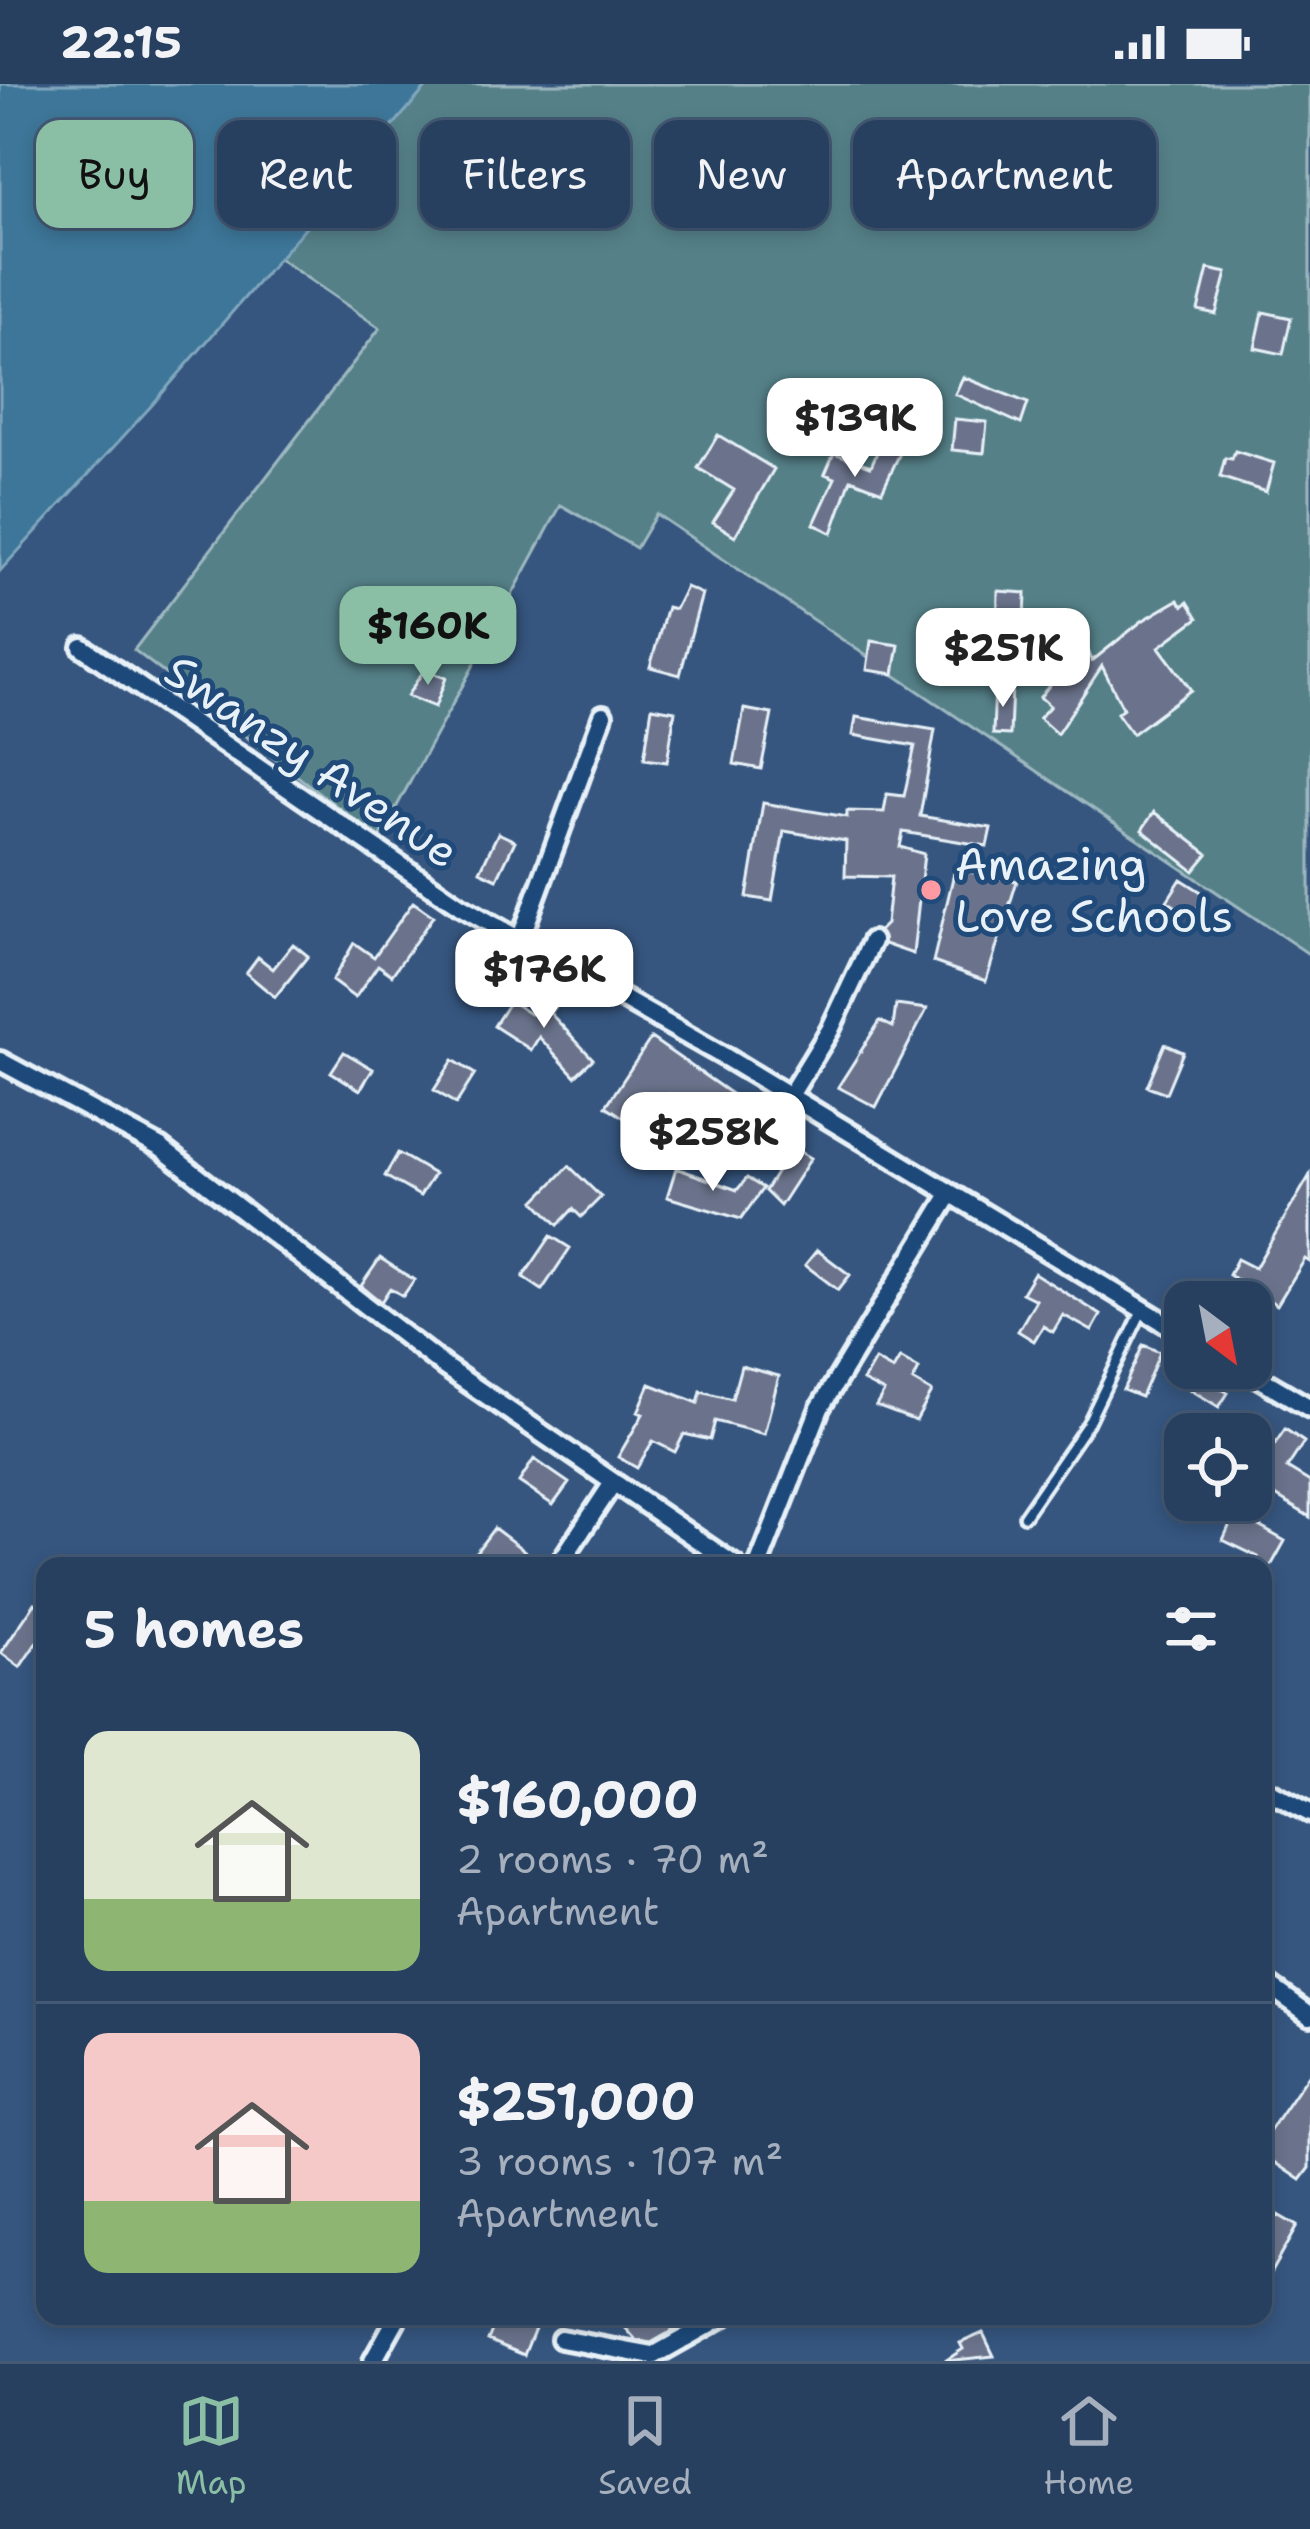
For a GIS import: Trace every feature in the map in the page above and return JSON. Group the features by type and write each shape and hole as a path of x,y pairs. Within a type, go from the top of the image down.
{"street":[{"name":"Swanzy Avenue","path":"82,647 460,906 1164,1323"},
{"path":"520,940 603,715"},
{"path":"789,1097 830,1030 872,941"},
{"path":"0,1061 161,1148 445,1367 723,1557"},
{"path":"762,1557 820,1408 949,1196"},
{"path":"1272,1386 1310,1408"},
{"path":"565,1557 614,1483"},
{"path":"1272,1793 1310,1813"},
{"path":"1272,1988 1310,2015"},
{"path":"373,2361 393,2325"},
{"path":"561,2339 653,2356 708,2325"}],"lane":[{"path":"1024,1516 1088,1423 1142,1310"}],"green space":[{"path":"429,84 1310,84 1310,955 656,514 636,548 561,505 379,839 134,650 380,328 275,256 300,228 396,228 396,121"}],"water":[{"path":"0,84 429,84 396,122 217,120 217,228 305,228 0,571"}],"building":[{"path":"1208,269 1227,273 1216,314 1198,310"},
{"path":"1263,312 1291,318 1283,354 1255,348"},
{"path":"963,377 1028,403 1021,424 955,394"},
{"path":"955,419 987,422 984,453 952,450"},
{"path":"718,435 774,469 735,536 713,522 734,490 698,468"},
{"path":"882,441 902,449 882,491 851,479 832,533 814,524 835,478 825,474 834,453 871,466"},
{"path":"1235,451 1274,463 1266,492 1220,477 1225,458 1232,459"},
{"path":"686,587 702,594 680,675 650,667 667,607 675,609"},
{"path":"998,591 1026,593 1025,621 1049,624 1075,615 1092,661 1142,621 1178,600 1183,606 1188,602 1198,618 1159,647 1191,690 1132,734 1117,713 1123,708 1102,666 1057,734 1039,718 1050,706 1040,697 1060,672 1041,664 1050,645 997,639"},
{"path":"871,641 899,645 894,674 867,670"},
{"path":"424,670 446,678 435,707 407,696"},
{"path":"995,684 1012,685 1010,735 993,734"},
{"path":"652,707 675,711 667,762 644,759"},
{"path":"744,709 772,714 761,769 734,764"},
{"path":"856,717 935,730 920,816 991,828 987,846 903,832 900,847 924,854 913,954 884,944 879,931 886,924 891,877 845,876 846,841 784,831 772,901 747,897 763,803 847,817 847,811 884,812 887,794 904,796 915,746 853,735"},
{"path":"1154,812 1208,854 1194,871 1142,830"},
{"path":"498,833 515,841 497,879 480,871"},
{"path":"955,869 1017,881 986,981 933,962"},
{"path":"1181,879 1206,895 1192,917 1167,901"},
{"path":"413,902 433,916 392,975 378,965 355,998 332,981 354,943 374,957"},
{"path":"293,944 308,956 275,997 246,973 258,957 273,969"},
{"path":"547,988 561,998 550,1013 593,1059 575,1076 539,1037 531,1050 494,1026 510,1001 530,1014"},
{"path":"896,1005 927,1009 876,1107 838,1087 880,1021 893,1027"},
{"path":"651,1038 757,1112 738,1141 671,1094 646,1132 606,1106"},
{"path":"1165,1044 1183,1052 1166,1093 1147,1086"},
{"path":"344,1052 373,1069 360,1090 331,1072"},
{"path":"453,1060 475,1074 456,1104 434,1090"},
{"path":"792,1147 811,1158 780,1206 765,1191"},
{"path":"398,1153 434,1174 420,1196 385,1176"},
{"path":"569,1166 601,1197 581,1217 573,1209 558,1225 535,1201"},
{"path":"676,1168 737,1190 747,1178 763,1188 741,1219 667,1197"},
{"path":"1310,1175 1310,1262 1305,1259 1277,1305 1272,1302 1272,1281 1239,1281 1229,1275 1237,1259 1255,1268"},
{"path":"551,1236 570,1248 542,1290 523,1277"},
{"path":"817,1250 850,1275 838,1290 805,1265"},
{"path":"380,1258 414,1280 403,1296 390,1288 381,1302 361,1286"},
{"path":"1034,1273 1101,1315 1092,1331 1063,1315 1053,1332 1043,1326 1034,1341 1018,1331 1036,1300 1022,1293"},
{"path":"1143,1345 1160,1352 1141,1397 1123,1390"},
{"path":"900,1358 919,1369 913,1381 932,1392 916,1421 876,1406 884,1392 863,1381 875,1360 893,1370"},
{"path":"741,1366 779,1376 764,1434 715,1421 710,1440 684,1434 675,1452 653,1441 637,1468 618,1457 643,1414 638,1412 650,1384 698,1403 701,1391 732,1399"},
{"path":"1189,1389 1222,1389 1228,1393 1219,1407"},
{"path":"1285,1429 1304,1442 1287,1468 1310,1482 1310,1517 1272,1494 1272,1448"},
{"path":"534,1459 569,1483 553,1505 519,1482"},
{"path":"1231,1521 1250,1521 1285,1541 1272,1564 1272,1557 1258,1557 1223,1540"},
{"path":"494,1528 530,1555 482,1557 476,1552"},
{"path":"35,1603 36,1643 20,1667 1,1653"},
{"path":"1310,2072 1310,2168 1301,2180 1272,2160 1272,2128"},
{"path":"1278,2215 1297,2226 1272,2270 1272,2226"},
{"path":"494,2325 536,2325 524,2355 488,2340"},
{"path":"623,2325 682,2325 651,2343 636,2340"},
{"path":"983,2333 994,2356 945,2361 963,2349 960,2343"}],"place":[{"name":"Amazing Love Schools","path":"931,890"}]}
